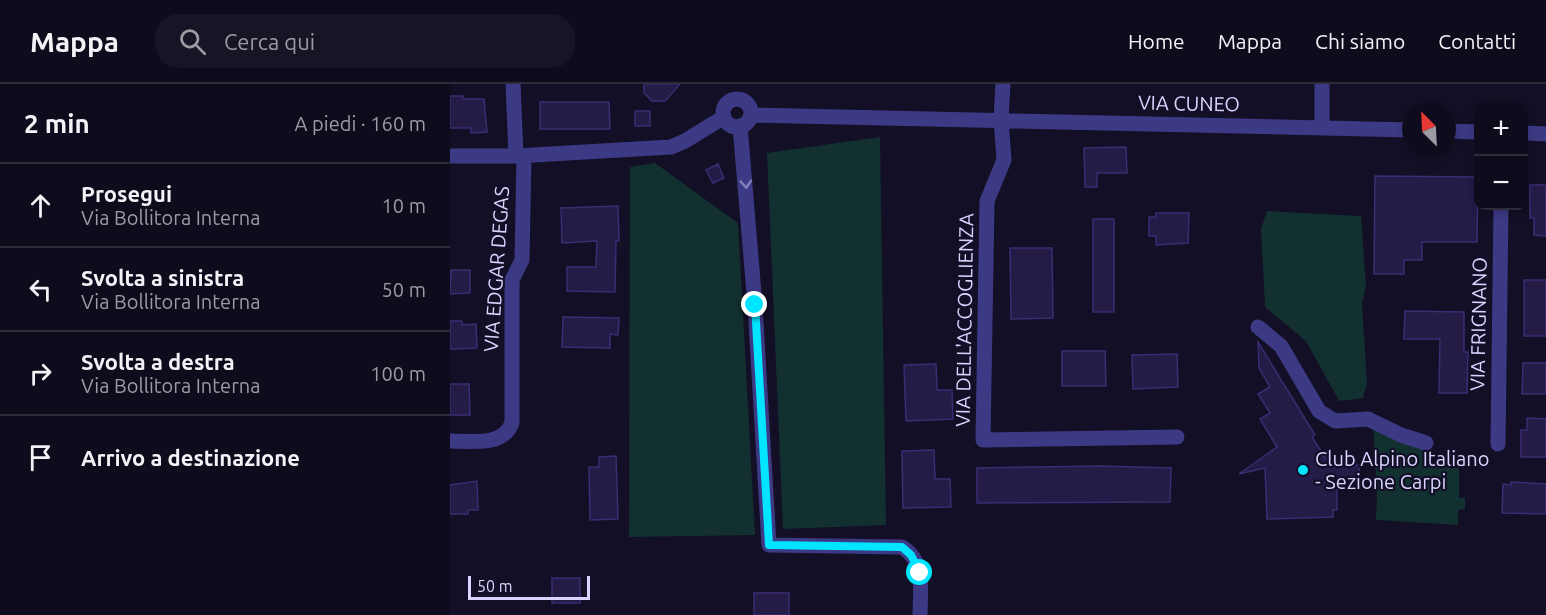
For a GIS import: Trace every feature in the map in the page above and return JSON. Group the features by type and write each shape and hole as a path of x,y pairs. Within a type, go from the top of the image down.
{"street":[{"path":"513,84 520,156"},
{"path":"1001,119 1003,84"},
{"path":"1322,84 1322,127"},
{"path":"450,156 520,156 671,147 724,117 726,106 734,92 746,102 750,108 746,121 769,545 902,547 911,555 919,568 920,615"},
{"path":"724,117 732,125 746,121"},
{"name":"VIA CUNEO","path":"746,121 1001,119 1402,130"},
{"name":"VIA DELL'ACCOGLIENZA","path":"1001,119 1004,160 987,201 983,440 1177,437"},
{"path":"1456,131 1474,132"},
{"path":"1528,134 1546,134"},
{"name":"VIA EDGAR DEGAS","path":"450,441 501,438 512,423 512,280 522,260 520,156"},
{"name":"VIA FRIGNANO","path":"1498,444 1501,210"},
{"path":"1258,327 1281,346 1319,411 1335,421 1368,419 1401,435 1426,443"}],"green space":[{"path":"880,137 886,525 783,529 767,153"},
{"path":"655,163 738,223 755,535 629,537 630,167"},
{"path":"1267,211 1361,216 1366,287 1362,303 1367,384 1363,398 1339,401 1306,341 1265,307 1261,229"},
{"path":"1373,421 1399,440 1427,451 1428,466 1459,468 1459,498 1465,498 1465,509 1458,510 1458,525 1376,520"}],"building":[{"path":"644,84 680,84 665,101 652,101 644,93"},
{"path":"450,96 463,96 463,99 484,99 487,132 471,133 471,128 450,128"},
{"path":"540,102 609,102 610,129 540,129"},
{"path":"635,111 650,111 650,126 635,126"},
{"path":"1126,147 1127,173 1097,173 1097,187 1085,187 1084,148"},
{"path":"718,164 724,178 713,183 706,170"},
{"path":"1375,176 1474,177 1474,210 1477,210 1477,242 1422,242 1422,260 1404,260 1404,274 1374,274"},
{"path":"1530,185 1546,185 1546,236 1534,235 1534,218 1530,218"},
{"path":"618,206 619,241 616,241 615,292 567,291 567,267 596,267 597,241 562,243 561,208"},
{"path":"1156,213 1189,213 1188,243 1156,245 1156,236 1149,236 1149,217 1156,217"},
{"path":"1093,219 1114,219 1114,312 1093,312"},
{"path":"1010,248 1052,248 1053,318 1011,319"},
{"path":"451,270 470,270 470,293 450,294"},
{"path":"1524,280 1546,280 1546,336 1524,336"},
{"path":"1405,311 1464,312 1464,352 1468,352 1467,393 1439,393 1440,339 1404,339"},
{"path":"563,317 619,318 618,335 610,334 610,348 562,347"},
{"path":"450,321 462,321 462,325 476,324 477,348 450,349"},
{"path":"1258,342 1315,435 1312,437 1331,467 1359,465 1359,479 1337,480 1337,510 1333,510 1333,517 1267,519 1265,468 1239,474 1277,447 1260,419 1270,413 1258,394 1270,387 1259,368"},
{"path":"1062,351 1105,351 1106,386 1062,386"},
{"path":"1177,354 1178,387 1133,389 1132,355"},
{"path":"1523,363 1546,363 1546,394 1522,394"},
{"path":"936,364 937,390 952,390 953,419 906,421 904,365"},
{"path":"450,384 469,384 470,415 450,415"},
{"path":"1527,418 1546,419 1546,457 1521,457 1521,430 1527,430"},
{"path":"934,450 935,479 950,479 951,507 903,508 902,451"},
{"path":"616,456 618,519 590,520 589,467 599,467 599,457"},
{"path":"1100,466 1171,468 1170,502 977,503 977,468"},
{"path":"477,481 478,510 468,510 468,514 450,514 450,485"},
{"path":"1511,482 1546,484 1546,514 1502,513 1503,484 1511,485"},
{"path":"552,578 580,578 580,603 552,603"},
{"path":"754,593 789,593 789,615 754,615"}],"place":[{"name":"Club Alpino Italiano - Sezione Carpi","path":"1303,470"}],"route":[{"path":"755,305 769,545 902,547 916,561 920,573"}]}
